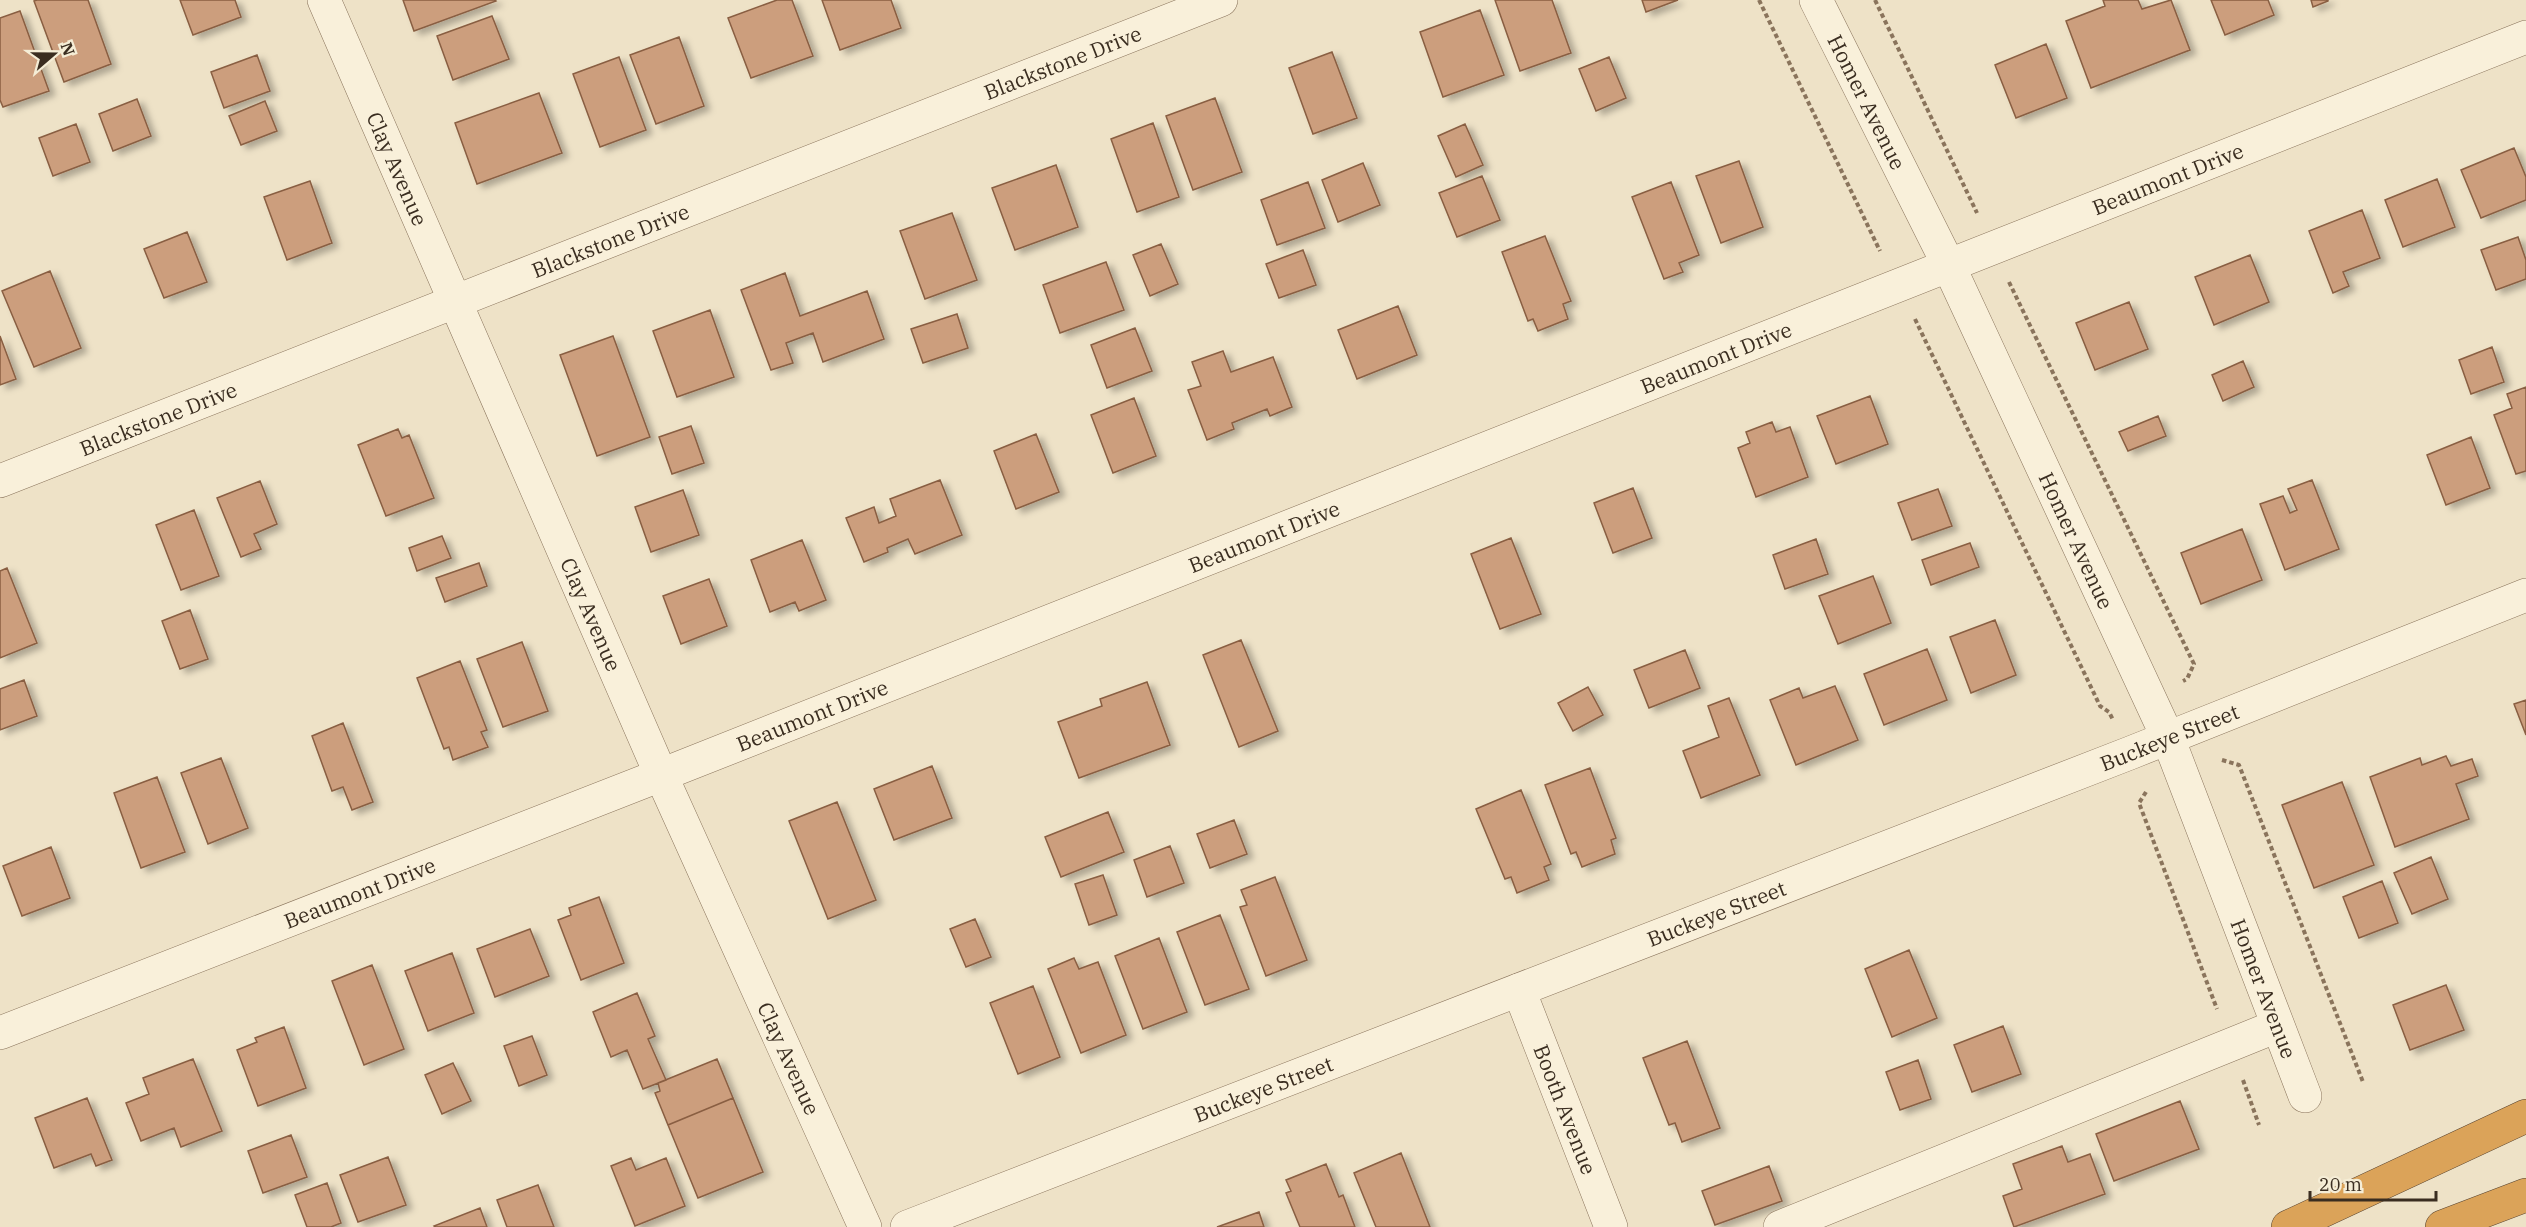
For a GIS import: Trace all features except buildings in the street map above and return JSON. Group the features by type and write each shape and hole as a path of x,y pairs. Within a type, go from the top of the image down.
{"highway":[{"path":"2288,1227 2526,1116"},
{"path":"2442,1227 2526,1195"}],"street":[{"name":"Clay Avenue","path":"324,0 661,775 865,1227"},
{"name":"Blackstone Drive","path":"0,481 1221,0"},
{"name":"Homer Avenue","path":"1816,0 1948,264 2168,738 2305,1096"},
{"name":"Beaumont Drive","path":"0,1033 661,775 2526,37"},
{"name":"Buckeye Street","path":"907,1227 2130,753 2526,596"},
{"name":"Booth Avenue","path":"1519,990 1611,1227"},
{"path":"1780,1227 2277,1026"}],"path":[{"path":"1759,0 1875,243 1899,284 2100,706 2109,712 2130,753 2146,792 2139,803 2259,1125"},
{"path":"1875,0 2194,664 2187,679 2109,712"},
{"path":"2224,760 2239,765 2363,1082"}]}
